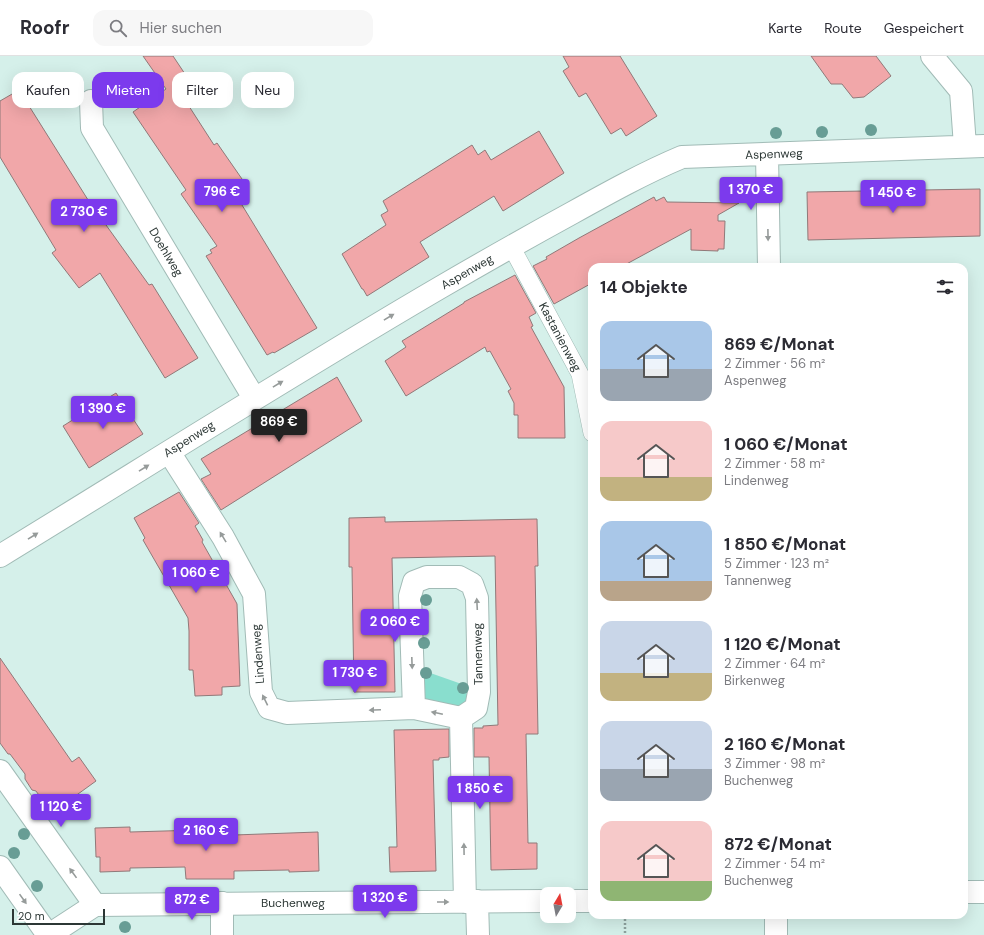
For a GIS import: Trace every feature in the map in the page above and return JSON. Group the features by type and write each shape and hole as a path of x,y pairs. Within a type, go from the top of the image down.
{"street":[{"path":"932,56 961,91 974,146"},
{"name":"Doehlweg","path":"91,101 92,128 254,398"},
{"name":"Aspenweg","path":"0,556 254,398 403,309 511,246 654,168 682,157 974,146"},
{"path":"767,154 769,263"},
{"name":"Lindenweg","path":"169,452 223,537 254,594 261,692 268,708 286,713 414,708 461,718"},
{"name":"Tannenweg","path":"414,708 410,596 414,582 427,577 459,577 472,584 477,598 479,692 476,708 461,718"},
{"path":"461,718 471,902 478,935"},
{"path":"0,771 95,905 49,935 0,867"},
{"path":"968,892 984,892"},
{"name":"Buchenweg","path":"95,905 540,901"},
{"path":"576,901 588,901"},
{"path":"222,903 222,935"},
{"path":"776,919 776,935"}],"lane":[{"name":"Kastanienweg","path":"511,246 552,319 580,374 588,413"}],"path":[{"path":"625,919 625,935"}],"green space":[{"path":"419,669 473,688 473,707 455,709 422,700"}],"building":[{"path":"143,56 173,56 184,72 172,72 172,108 190,108 214,145 217,143 242,179 231,187 317,328 274,353 273,352 267,355 206,256 212,253 210,250 217,246 181,194 186,190 133,112 139,108 164,108 164,90 166,89 164,86 164,72 154,72"},
{"path":"563,56 620,56 657,116 626,136 621,128 611,134 586,93 579,97 563,71 569,67"},
{"path":"811,56 876,56 891,76 864,97 853,98 842,84 831,84"},
{"path":"12,94 12,108 30,108 100,219 101,218 149,285 152,284 198,358 165,378 100,273 79,288 52,253 56,250 0,157 0,101"},
{"path":"539,131 564,173 503,211 494,196 420,242 429,257 367,296 342,254 386,225 381,215 388,211 383,201 472,145 478,155 485,150 491,160"},
{"path":"980,189 980,236 808,240 807,192"},
{"path":"654,197 656,201 664,197 667,202 739,203 718,215 718,221 725,221 724,249 718,249 718,251 691,250 691,229 628,263 588,263 588,285 554,304 533,266 547,259 546,257"},
{"path":"515,275 536,313 529,317 533,326 531,327 564,387 565,438 518,438 518,415 514,415 514,403 508,391 511,389 490,351 487,352 485,347 406,396 385,361 406,347 402,341 464,302"},
{"path":"337,377 362,421 221,510 201,479 211,474 201,459"},
{"path":"116,393 143,434 89,468 63,426"},
{"path":"179,492 199,523 195,526 203,540 202,542 237,604 240,686 222,687 222,695 195,696 193,670 189,670 188,618 143,540 145,538 134,518"},
{"path":"385,517 385,522 537,519 538,566 535,566 538,734 526,734 528,843 537,843 537,869 491,870 489,757 474,757 474,728 498,725 495,556 392,558 395,692 354,692 352,567 349,567 349,518"},
{"path":"0,658 72,762 79,757 96,781 51,812 36,791 32,790 25,779 25,774 0,743"},
{"path":"449,729 449,757 433,760 436,871 390,872 389,847 397,847 394,730"},
{"path":"130,827 130,832 233,829 234,835 318,832 319,871 234,871 234,879 186,879 185,867 130,868 130,871 100,872 100,857 96,857 95,828"}]}
